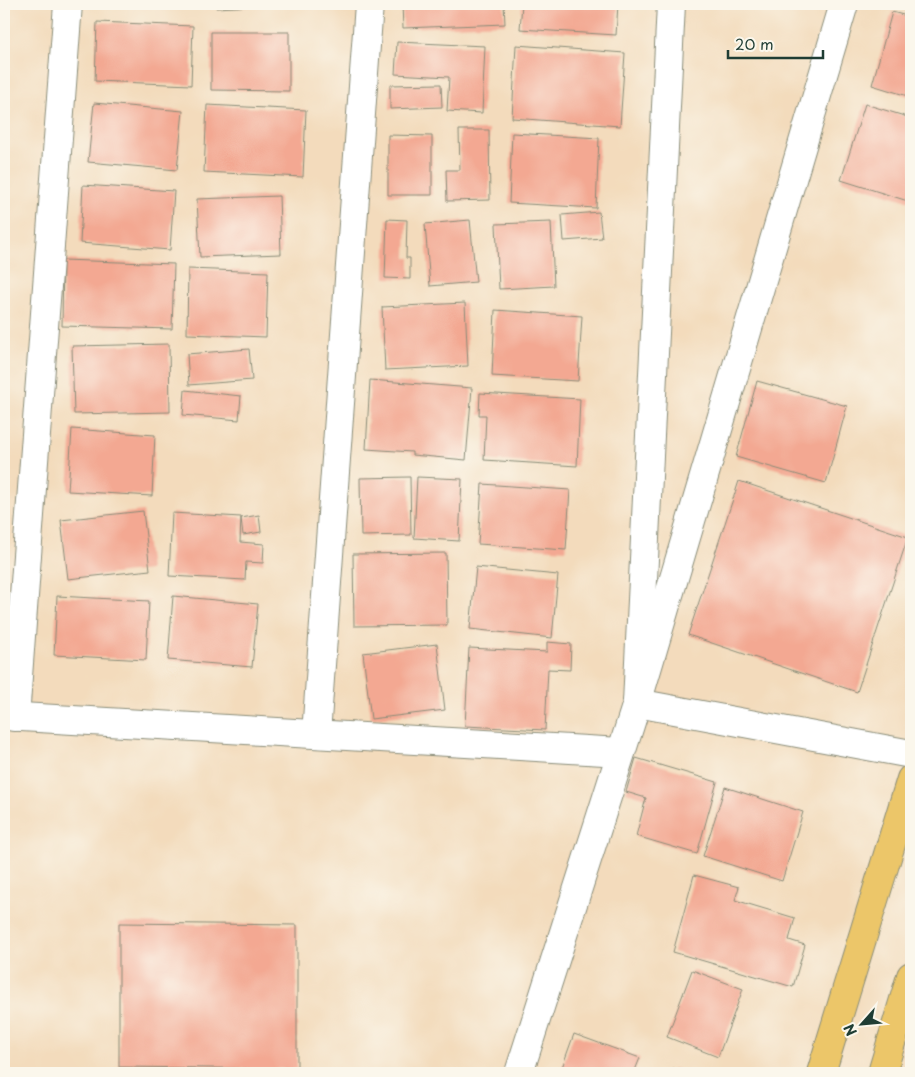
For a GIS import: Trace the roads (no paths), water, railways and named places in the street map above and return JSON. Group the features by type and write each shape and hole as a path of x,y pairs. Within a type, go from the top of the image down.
{"main road":[{"path":"821,1073 911,779"},
{"path":"882,1073 908,987"}],"street":[{"path":"68,4 10,717 621,752"},
{"path":"316,734 369,4"},
{"path":"637,703 672,4"},
{"path":"519,1073 637,703 844,4"},
{"path":"637,703 911,754"}]}
